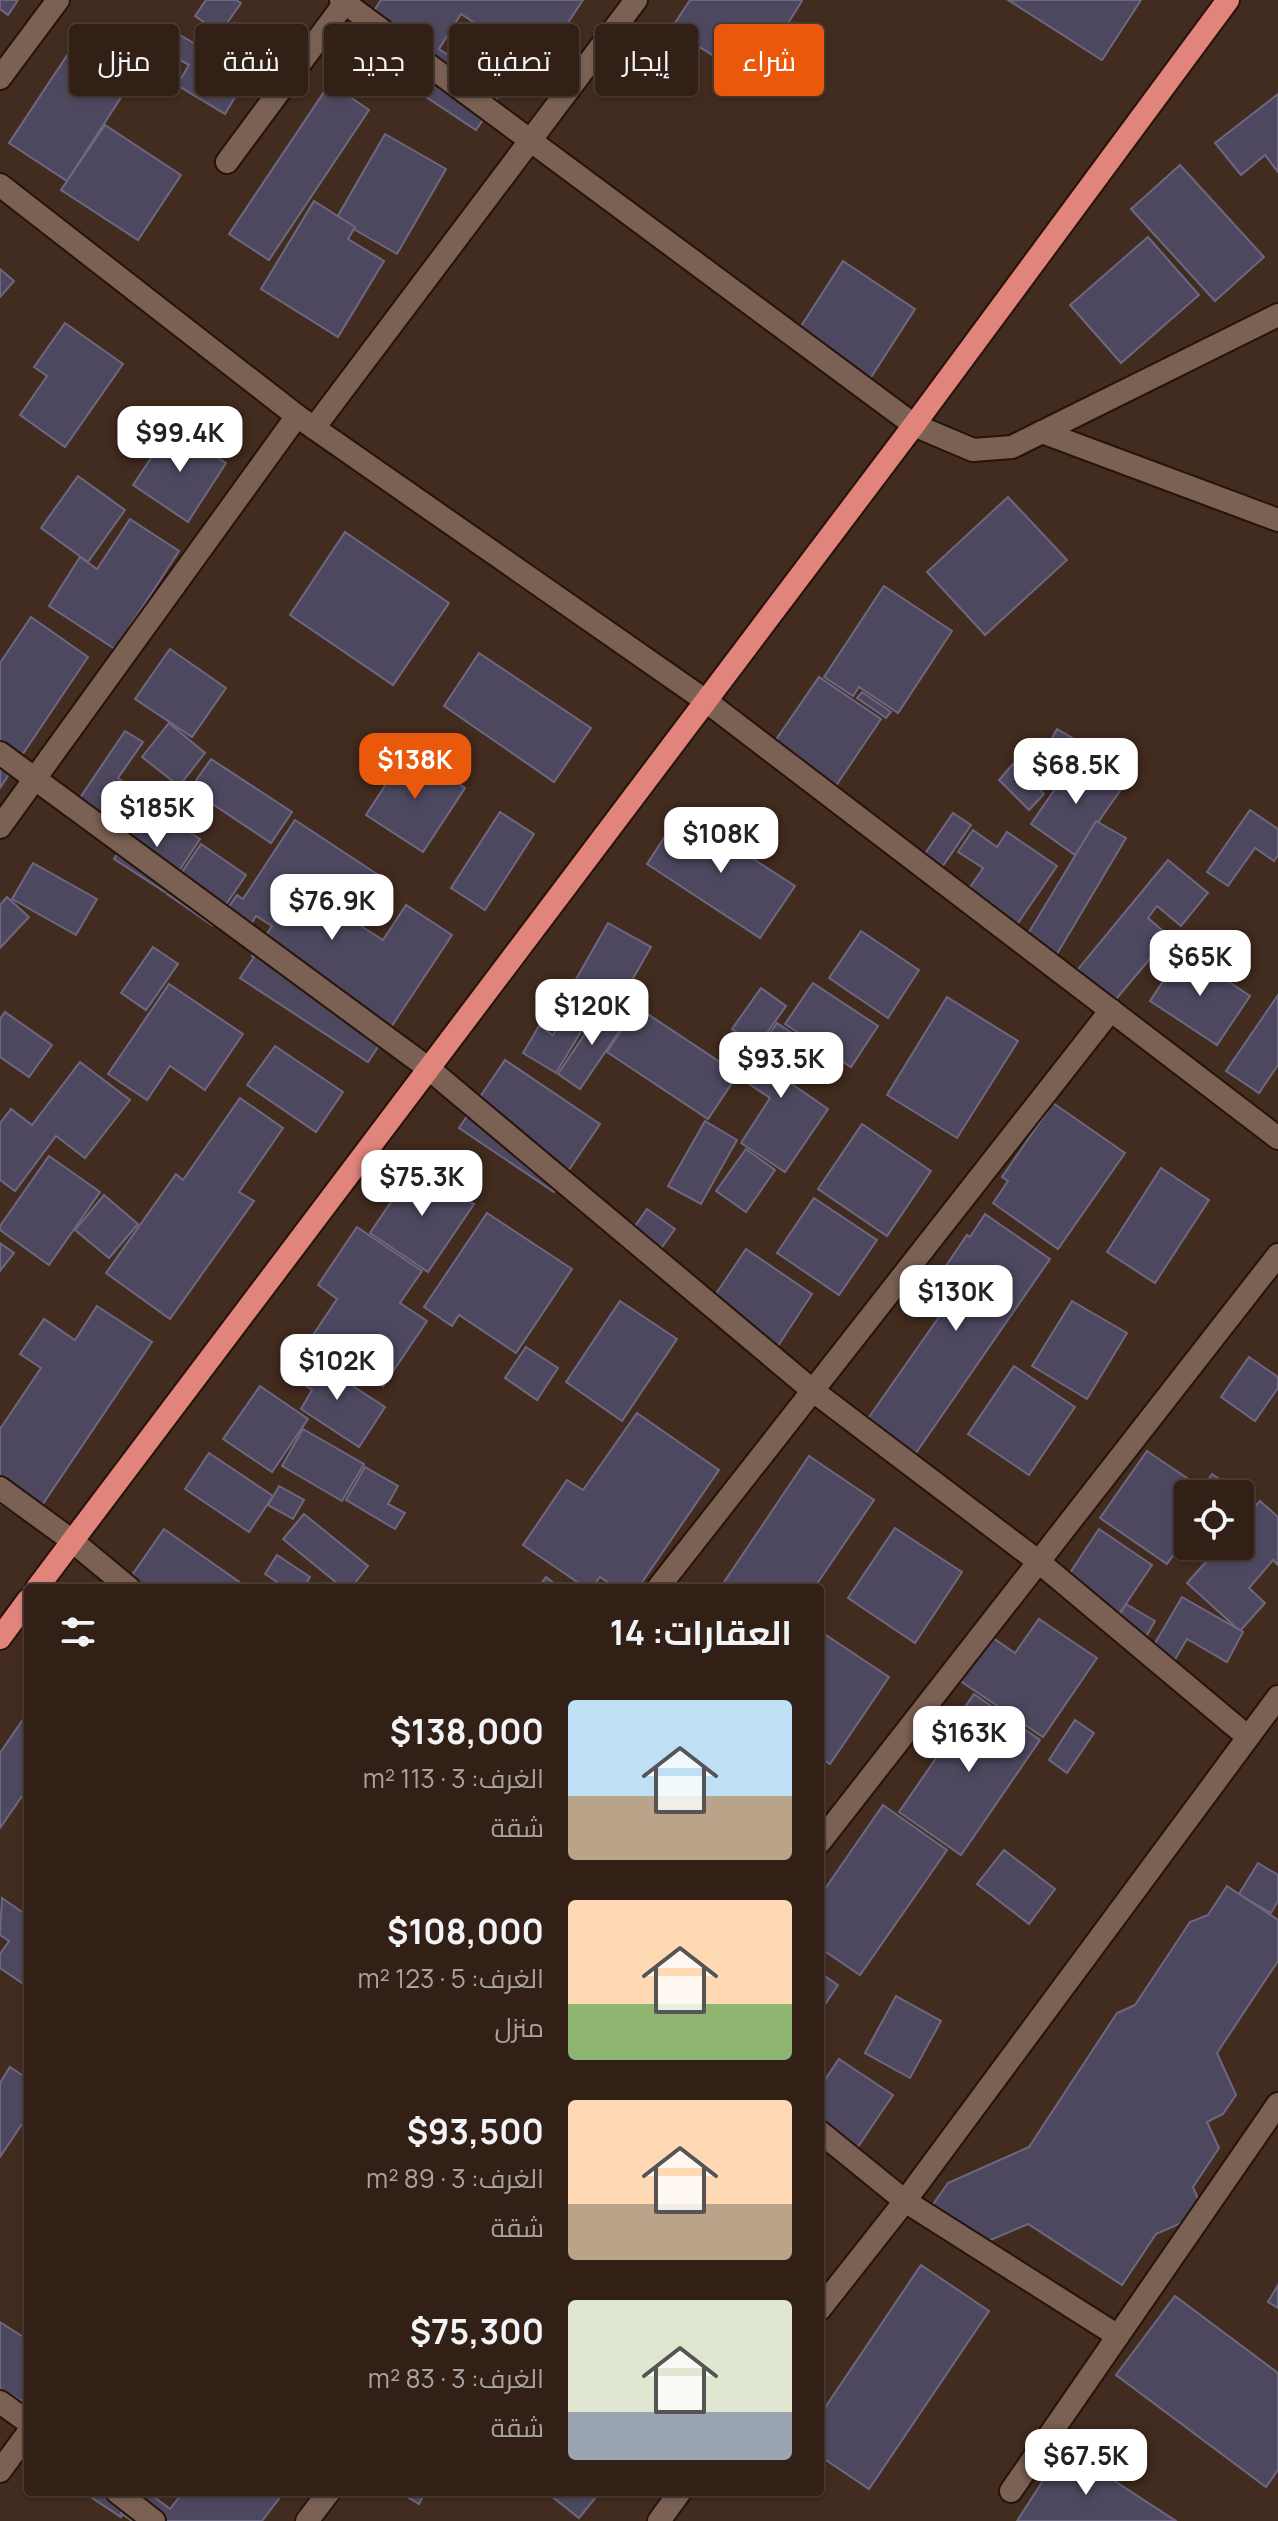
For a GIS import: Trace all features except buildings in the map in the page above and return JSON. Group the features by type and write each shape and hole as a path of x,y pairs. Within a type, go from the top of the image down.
{"highway":[{"path":"40,1584 914,425 1228,0"},
{"path":"0,1638 24,1605"}],"street":[{"path":"0,78 58,0"},
{"path":"0,827 305,422 636,0"},
{"path":"227,162 344,1 914,425 973,450 1012,447 1278,315"},
{"path":"0,185 305,422 706,701 1278,1138"},
{"path":"1042,432 1278,520"},
{"path":"0,753 428,1068 812,1390 1039,1562 1248,1737"},
{"path":"661,1584 1111,1010"},
{"path":"824,1837 1278,1255"},
{"path":"0,1488 124,1584"},
{"path":"824,2304 905,2201 1278,1697"},
{"path":"1011,2491 1278,2104"},
{"path":"824,2135 905,2201 1118,2336"},
{"path":"0,2402 24,2419"},
{"path":"0,2471 24,2438"},
{"path":"122,2496 154,2521"},
{"path":"307,2521 326,2496"},
{"path":"659,2521 677,2496"}]}
